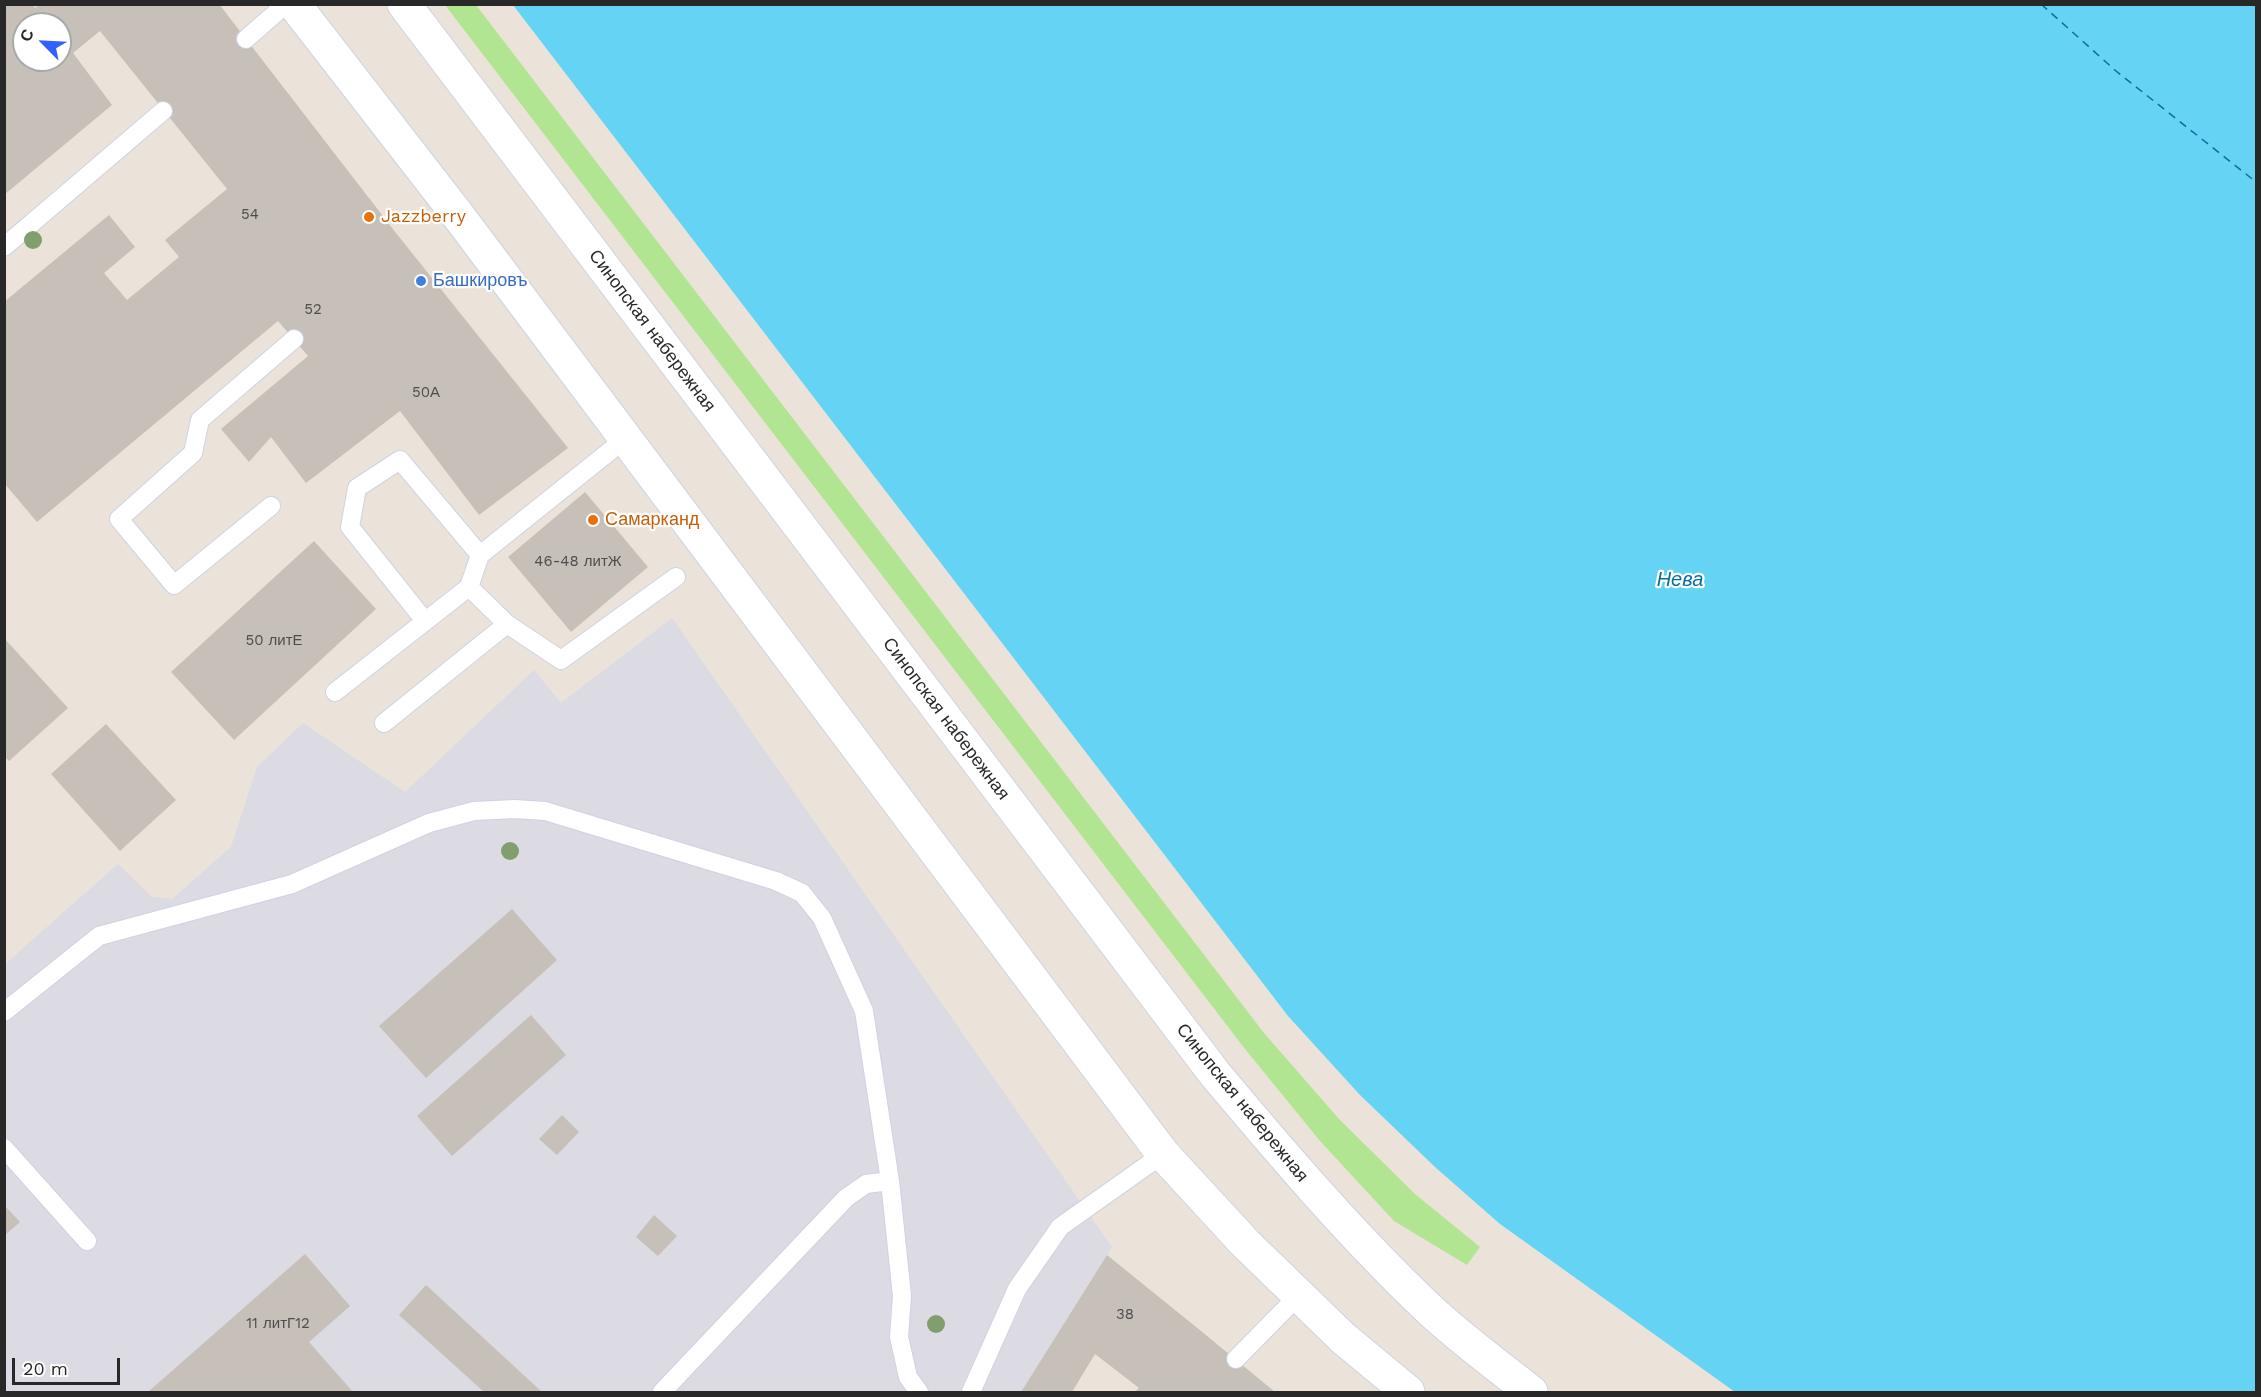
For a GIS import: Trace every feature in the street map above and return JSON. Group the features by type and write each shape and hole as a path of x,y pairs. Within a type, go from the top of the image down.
{"main road":[{"path":"294,4 457,214 1163,1154 1245,1243 1343,1338 1408,1392"},
{"name":"Синопская набережная","path":"404,4 1215,1074 1293,1167 1368,1249 1431,1310 1531,1392"}],"lane":[{"path":"246,39 286,4"},
{"path":"4,247 163,111"},
{"path":"271,506 174,585 119,519 193,453 200,420 294,339"},
{"path":"335,692 469,587 480,555 625,439"},
{"path":"425,621 350,527 357,488 400,460 480,555"},
{"path":"469,587 507,624 561,660 676,577"},
{"path":"384,723 507,624"},
{"path":"4,1012 99,936 292,884 429,823 474,811 515,809 545,811 776,881 802,893 822,918 864,1011 890,1181 902,1296 899,1336 908,1377 919,1392"},
{"path":"4,1148 87,1241"},
{"path":"971,1392 1017,1289 1060,1227 1163,1154"},
{"path":"662,1392 846,1198 866,1184 890,1181"},
{"path":"1236,1359 1299,1295"}],"shaded area":[{"path":"672,618 1112,1247 1021,1392 5,1392 4,965 118,864 152,897 172,899 231,847 257,767 303,723 405,792 534,670 561,703"}],"green space":[{"path":"445,5 476,5 1264,1033 1339,1119 1415,1194 1480,1247 1467,1265 1394,1221 1320,1141 1245,1049"}],"water":[{"name":"Нева","path":"513,5 2256,5 2256,1392 1735,1392 1500,1224 1435,1167 1360,1095 1288,1016"}],"building":[{"path":"4,4 32,4 35,8 40,4 219,4 396,233 568,448 479,515 400,411 306,483 271,437 249,462 221,429 308,356 278,321 37,522 4,483 4,302 109,215 135,247 104,273 127,300 179,257 165,240 227,189 100,31 73,53 112,105 4,195"},
{"path":"585,492 648,567 571,632 508,557"},
{"path":"314,541 376,609 234,740 171,672"},
{"path":"4,638 68,708 9,761 4,756"},
{"path":"106,724 176,800 120,851 51,774"},
{"path":"512,909 557,960 426,1078 379,1026"},
{"path":"531,1015 566,1055 452,1156 417,1116"},
{"path":"562,1115 579,1132 557,1155 539,1139"},
{"path":"4,1205 20,1222 4,1236"},
{"path":"654,1215 677,1236 658,1256 636,1237"},
{"path":"305,1254 350,1306 309,1342 353,1392 148,1392"},
{"path":"1107,1255 1275,1392 1135,1392 1139,1388 1095,1354 1072,1392 1021,1392"},
{"path":"426,1285 542,1392 484,1392 399,1315"}],"ferry route":[{"path":"2041,4 2116,71 2256,182"}],"place":[{"name":"Jazzberry","path":"369,217"},
{"name":"Башкировъ","path":"421,281"},
{"name":"Самарканд","path":"593,520"}]}
